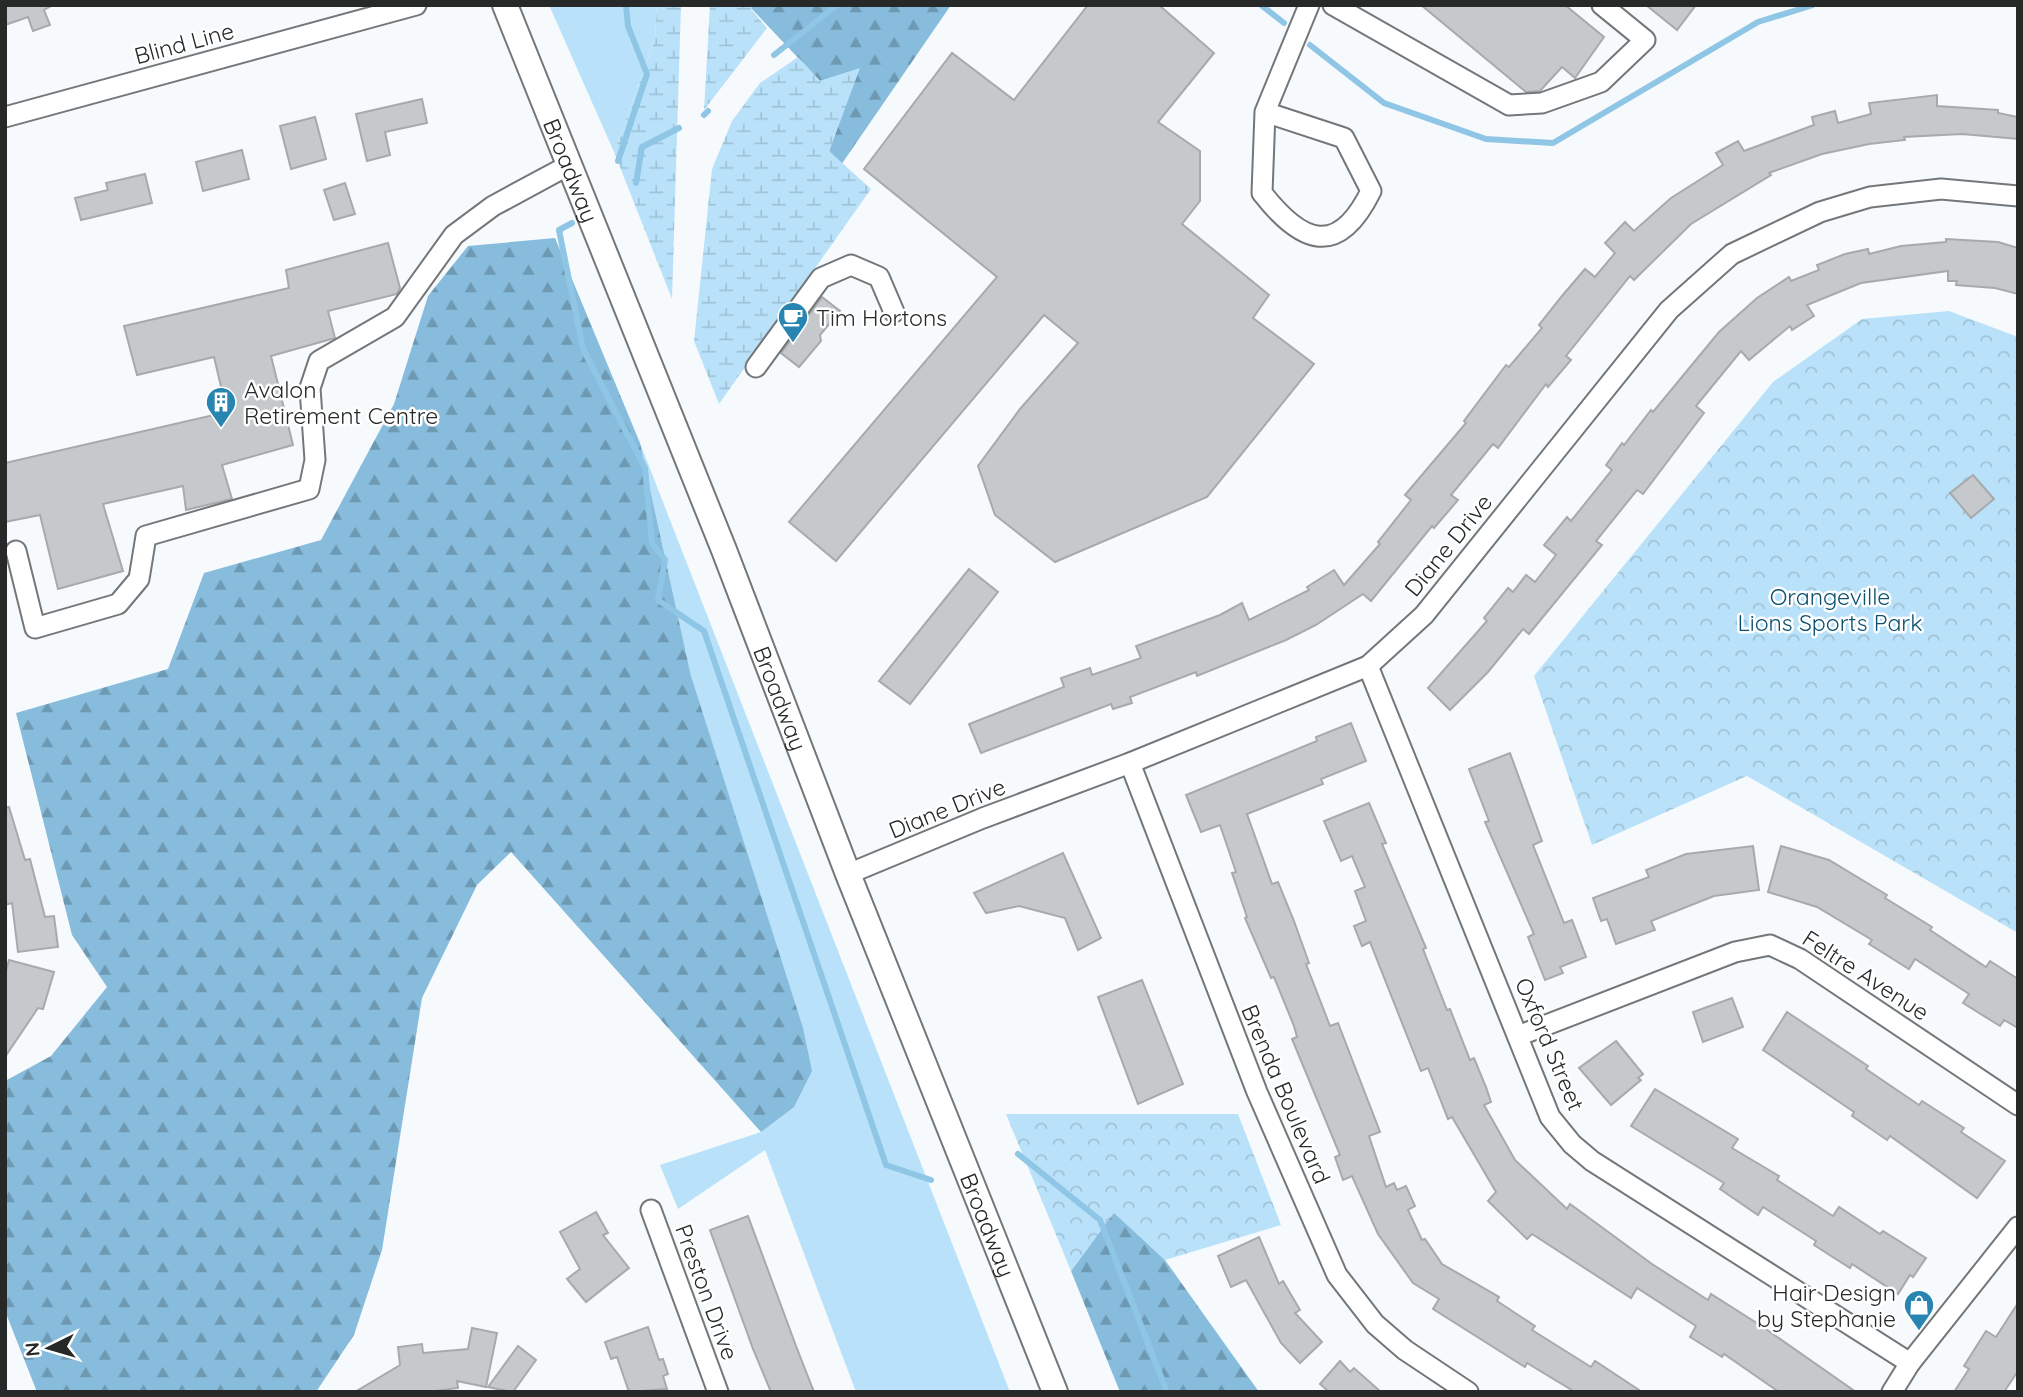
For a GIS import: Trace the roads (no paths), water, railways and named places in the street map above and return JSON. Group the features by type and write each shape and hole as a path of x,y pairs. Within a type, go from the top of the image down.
{"main road":[{"name":"Broadway","path":"505,5 724,550 848,874 1055,1392"}],"street":[{"name":"Blind Line","path":"5,117 416,5"},
{"path":"1265,112 1344,138 1371,191 1358,219 1335,234 1311,236 1285,222 1262,193 1265,112 1309,5"},
{"path":"1333,5 1509,105 1532,105 1601,82 1645,40 1602,5"},
{"path":"16,551 35,628 118,604 139,579 146,536 309,489 316,460 310,388 318,361 395,317 454,235 493,206 569,164"},
{"name":"Diane Drive","path":"848,874 983,818 1130,764 1368,666 1424,615 1669,310 1732,254 1820,212 1870,197 1941,189 2018,196"},
{"path":"756,367 821,278 851,265 879,277 894,312"},
{"name":"Oxford Street","path":"1368,666 1550,1117 1572,1144 1592,1161 1910,1363"},
{"name":"Brenda Boulevard","path":"1130,764 1257,1092 1337,1275 1375,1324 1405,1349 1468,1392"},
{"name":"Feltre Avenue","path":"1518,1037 1735,952 1770,945 1800,959 2018,1105"},
{"name":"Preston Drive","path":"651,1210 718,1392"},
{"path":"1892,1392 1910,1363 2018,1227"}],"waterway":[{"path":"618,161 647,74 628,26 626,5"},
{"path":"774,55 837,5"},
{"path":"1261,5 1284,23"},
{"path":"1310,45 1384,103 1486,139 1553,143 1758,22 1813,5"},
{"path":"704,115 708,111"},
{"path":"636,183 642,147 679,128"},
{"path":"572,223 559,230 583,349 645,468 652,543 665,560 658,600 704,631 886,1165 931,1180"},
{"path":"1018,1154 1100,1220 1167,1392"}],"place":[{"name":"Tim Hortons","path":"793,344"},
{"name":"Avalon Retirement Centre","path":"221,429"},
{"name":"Hair Design by Stephanie","path":"1919,1332"}],"park label":[{"name":"Orangeville Lions Sports Park","path":"1830,609"}]}
